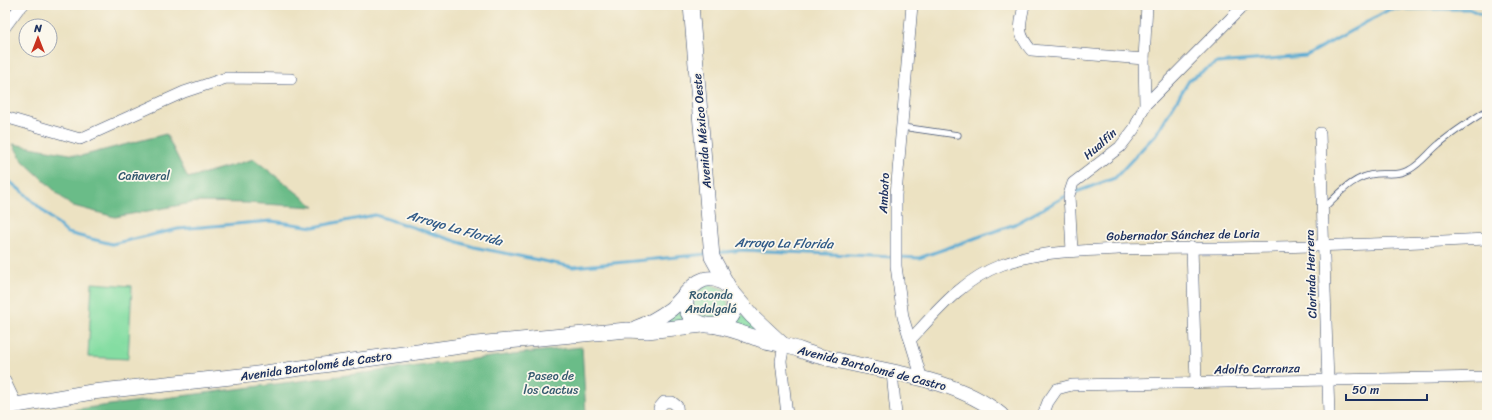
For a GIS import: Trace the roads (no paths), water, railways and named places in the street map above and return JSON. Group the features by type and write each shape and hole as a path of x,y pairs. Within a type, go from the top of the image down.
{"main road":[{"name":"Avenida México Oeste","path":"691,5 712,257 730,290"},
{"path":"690,289 698,282 710,278 722,282 730,290 734,305 732,313 724,322 710,325 694,319 689,313 686,304 690,289 712,257"},
{"name":"Avenida Bartolomé de Castro","path":"627,330 642,326 658,318 671,309 690,289"},
{"name":"Avenida Bartolomé de Castro","path":"730,290 752,316 784,345"},
{"name":"Avenida Bartolomé de Castro","path":"11,406 92,392 250,375 476,344 627,330 647,331 710,325 734,330 813,355 922,379 972,396 987,404 1001,415"}],"street":[{"name":"Ambato","path":"912,5 896,195 896,266 900,300 922,379"},
{"path":"1024,5 1020,26 1022,38 1031,50 1144,59"},
{"name":"Hualfín","path":"1072,251 1069,195 1073,183 1120,147 1134,129 1145,105 1144,59 1147,5"},
{"path":"1145,105 1244,5"},
{"path":"5,27 19,6"},
{"path":"5,118 80,139 184,92 226,78 291,79"},
{"name":"Clorinda Herrera","path":"1320,133 1329,415"},
{"name":"Gobernador Sánchez de Loria","path":"910,340 949,298 971,280 1000,266 1020,258 1030,256 1072,251 1323,246 1487,239"},
{"path":"1192,248 1196,383"},
{"path":"784,345 781,361 787,415"},
{"path":"892,372 896,415"},
{"name":"Adolfo Carranza","path":"1043,415 1048,402 1057,389 1072,385 1487,377"},
{"path":"5,380 11,406"},
{"path":"659,415 659,408 664,402 672,402 677,406 678,415"}],"lane":[{"path":"1322,210 1350,183 1362,176 1408,171 1439,144 1487,110"},
{"path":"902,127 958,135"}],"waterway":[{"name":"Arroyo La Florida","path":"1073,193 1115,178 1156,134 1190,79 1217,63 1306,56 1390,9 1469,9 1487,17"},
{"name":"Arroyo La Florida","path":"5,178 24,193 67,233 112,244 178,229 271,221 314,227 375,215 474,247 573,267 707,254"},
{"name":"Arroyo La Florida","path":"899,257 919,258 1015,224 1066,196"},
{"name":"Arroyo La Florida","path":"717,253 743,250 893,257"}],"park label":[{"name":"Cañaveral","path":"144,176"},
{"name":"Rotonda Andalgalá","path":"711,302"},
{"name":"Paseo de los Cactus","path":"551,383"}]}
